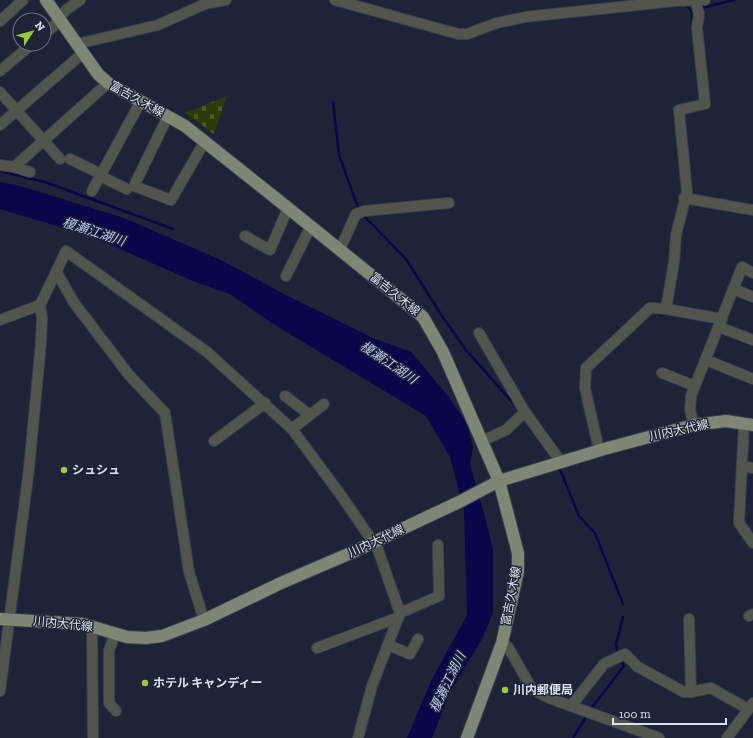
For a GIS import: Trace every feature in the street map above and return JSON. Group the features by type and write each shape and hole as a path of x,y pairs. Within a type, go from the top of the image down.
{"main road":[{"name":"富吉久木線","path":"46,0 98,74 108,84 168,116 205,141 423,317 444,352 499,481 518,553 518,571 502,643 467,738"},
{"name":"川内大代線","path":"5,620 92,626 127,637 157,636 184,629 281,583 374,542 459,502 499,481 599,450 694,425 726,421 749,424"}],"street":[{"path":"0,21 23,0"},
{"path":"52,26 66,10 80,0"},
{"path":"0,125 17,111 80,49 158,25 205,4 226,0"},
{"path":"335,0 458,34 467,34 496,22 525,18 694,3 705,104 679,110 687,187 676,235 674,262 666,309"},
{"path":"0,71 23,52"},
{"path":"14,167 108,84"},
{"path":"0,92 43,140 65,159 127,189"},
{"path":"92,191 141,102"},
{"path":"168,116 134,186 171,200 205,141"},
{"path":"0,165 14,167 30,172"},
{"path":"684,198 753,210"},
{"path":"340,249 356,214 360,212 449,203"},
{"path":"244,236 270,250 288,208"},
{"path":"286,276 311,226"},
{"path":"0,692 5,620 29,469 41,342 42,318 40,305 66,251 207,352 292,429 344,498 374,542 400,615 372,686 358,738"},
{"path":"694,425 690,410 692,396 721,323 733,288 742,267 753,273"},
{"path":"57,270 58,275 75,304 129,376 165,413 189,572 204,620"},
{"path":"733,288 753,297"},
{"path":"0,320 40,305"},
{"path":"599,450 585,388 586,368 650,308 666,309 721,323 753,340"},
{"path":"479,333 525,412 561,462"},
{"path":"706,360 753,379"},
{"path":"662,373 695,386"},
{"path":"285,396 310,415"},
{"path":"214,441 265,404"},
{"path":"292,429 324,404"},
{"path":"482,441 506,430 525,412"},
{"path":"749,424 742,466 739,523 753,543"},
{"path":"742,466 753,468"},
{"path":"317,648 400,615 440,596 438,545"},
{"path":"690,619 691,692"},
{"path":"92,626 93,738"},
{"path":"115,633 109,650 109,703 116,711"},
{"path":"388,645 410,654 418,639"},
{"path":"502,643 508,647 532,689 549,698 659,738"},
{"path":"571,706 604,664 618,656 625,654 638,666 684,692 710,688 751,706 727,738"}],"green space":[{"path":"227,96 214,134 185,113"}],"water":[{"name":"榎瀬江湖川","path":"0,182 17,185 124,218 221,260 284,294 373,338 411,352 449,397 467,424 473,447 470,465 493,550 493,613 482,639 450,692 432,738 407,738 432,679 467,615 464,510 450,457 426,416 270,322 230,294 195,282 93,237 0,209"}],"waterway":[{"path":"701,8 734,0"},
{"path":"685,3 692,11"},
{"path":"692,11 693,24"},
{"path":"333,102 339,155 359,210"},
{"path":"0,171 45,182 173,229"},
{"path":"362,214 406,259 442,316 466,350 514,404"},
{"path":"655,313 662,315 666,313"},
{"path":"559,467 579,516 595,533 623,604"},
{"path":"618,655 616,644 623,617"},
{"path":"590,710 624,666 620,659"},
{"path":"573,738 588,714"}],"place":[{"name":"シュシュ","path":"64,470"},
{"name":"ホテル キャンディー","path":"145,683"},
{"name":"川内郵便局","path":"505,690"}]}
